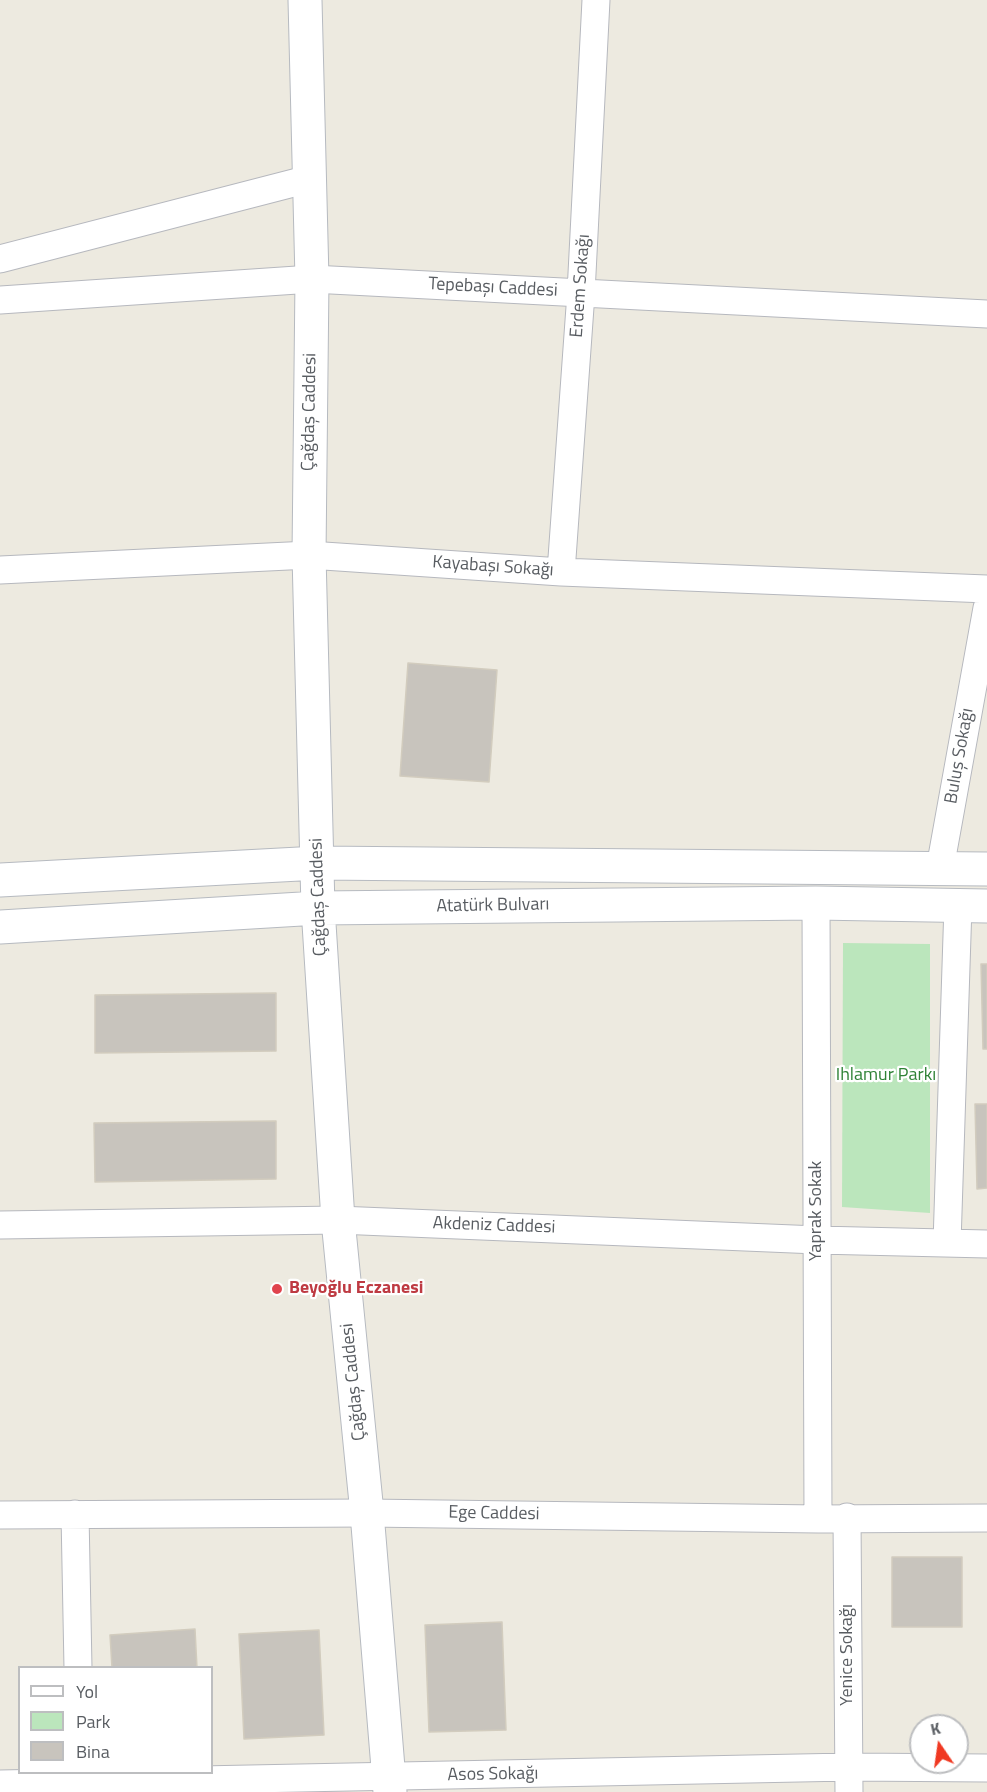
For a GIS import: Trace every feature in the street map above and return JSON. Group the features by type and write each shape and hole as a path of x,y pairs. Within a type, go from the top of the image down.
{"street":[{"name":"Çağdaş Caddesi","path":"305,0 312,279 309,555 318,908 338,1220 367,1513 389,1784"},
{"name":"Erdem Sokağı","path":"561,572 581,293 596,0"},
{"path":"0,259 309,179"},
{"name":"Tepebaşı Caddesi","path":"0,300 312,279 987,314"},
{"name":"Kayabaşı Sokağı","path":"0,570 309,555 561,572 987,588"},
{"name":"Buluş Sokağı","path":"940,868 987,608"},
{"path":"0,880 318,863 987,869"},
{"name":"Atatürk Bulvarı","path":"0,927 318,908 816,903 973,905"},
{"name":"Yaprak Sokak","path":"816,903 818,1519"},
{"path":"947,1243 973,905"},
{"name":"Akdeniz Caddesi","path":"0,1225 338,1220 817,1240 987,1244"},
{"name":"Ege Caddesi","path":"0,1515 367,1513 818,1519 847,1517 987,1518"},
{"path":"75,1514 78,1666"},
{"name":"Yenice Sokağı","path":"847,1517 849,1780"},
{"name":"Asos Sokağı","path":"0,1784 81,1778 389,1784 849,1780 987,1768"}],"green space":[{"name":"Ihlamur Parkı","path":"843,943 930,944 930,1213 842,1207"}],"building":[{"path":"408,663 497,670 489,782 400,776"},
{"path":"981,964 987,964 987,1049 983,1049"},
{"path":"276,993 276,1051 95,1053 95,995"},
{"path":"975,1104 987,1104 987,1188 977,1189"},
{"path":"276,1121 276,1179 95,1182 94,1123"},
{"path":"892,1557 962,1557 962,1627 892,1627"},
{"path":"502,1622 506,1730 429,1732 425,1625"},
{"path":"195,1629 197,1666 112,1666 110,1635"},
{"path":"319,1630 324,1735 244,1739 239,1634"}],"place":[{"name":"Beyoğlu Eczanesi","path":"277,1289"}]}
